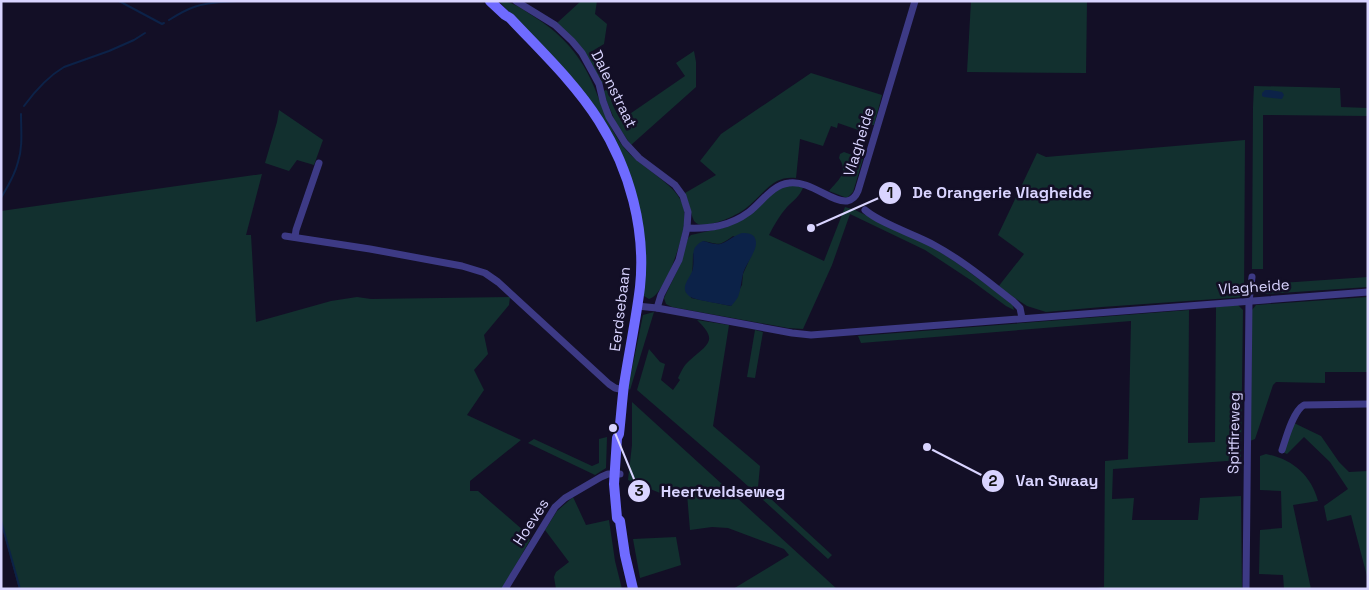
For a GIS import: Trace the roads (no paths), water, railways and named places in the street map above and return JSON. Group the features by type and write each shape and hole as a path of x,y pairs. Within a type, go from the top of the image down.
{"main road":[{"name":"Eerdsebaan","path":"490,1 510,18 561,72 599,120 618,157 634,202 640,231 640,287 624,390 617,474 622,518 620,521 633,589"},
{"name":"Eerdsebaan","path":"498,1 510,18"}],"street":[{"name":"Dalenstraat","path":"516,1 555,25 572,41 582,53 599,84 609,117 624,143 639,158 675,185 683,196 688,212 687,228 679,260 661,294 657,308"},
{"name":"Vlagheide","path":"687,228 711,228 738,219 775,188 784,184 801,183 844,201 854,197 858,191 915,1"},
{"path":"295,237 297,225 319,163"},
{"path":"865,210 874,217 932,244 957,259 1013,301 1020,308 1022,318"},
{"path":"285,236 455,264 480,271 498,282 609,384 624,390"},
{"name":"Spitfireweg","path":"1246,589 1249,301 1252,277"},
{"name":"Vlagheide","path":"637,306 811,335 1368,292"},
{"path":"1282,450 1296,413 1304,405 1368,404"},
{"name":"Hoeves","path":"506,589 548,516 557,504 601,477 608,474 617,474"}],"water":[{"path":"1265,90 1282,92 1284,95 1282,99 1264,97 1262,93"},
{"path":"742,233 753,235 756,246 744,270 740,291 733,304 731,306 689,296 686,293 685,286 692,271 694,249 696,246 703,241 722,244"}],"waterway":[{"path":"119,1 162,24 164,23"},
{"path":"169,20 199,5 237,1"},
{"path":"24,106 52,75 64,67 109,51 145,33"},
{"path":"1,198 13,176 20,156 21,114"},
{"path":"1,521 20,589"}],"place":[{"name":"De Orangerie Vlagheide","path":"811,228"},
{"name":"Heertveldseweg","path":"613,428"},
{"name":"Van Swaay","path":"927,447"}]}
